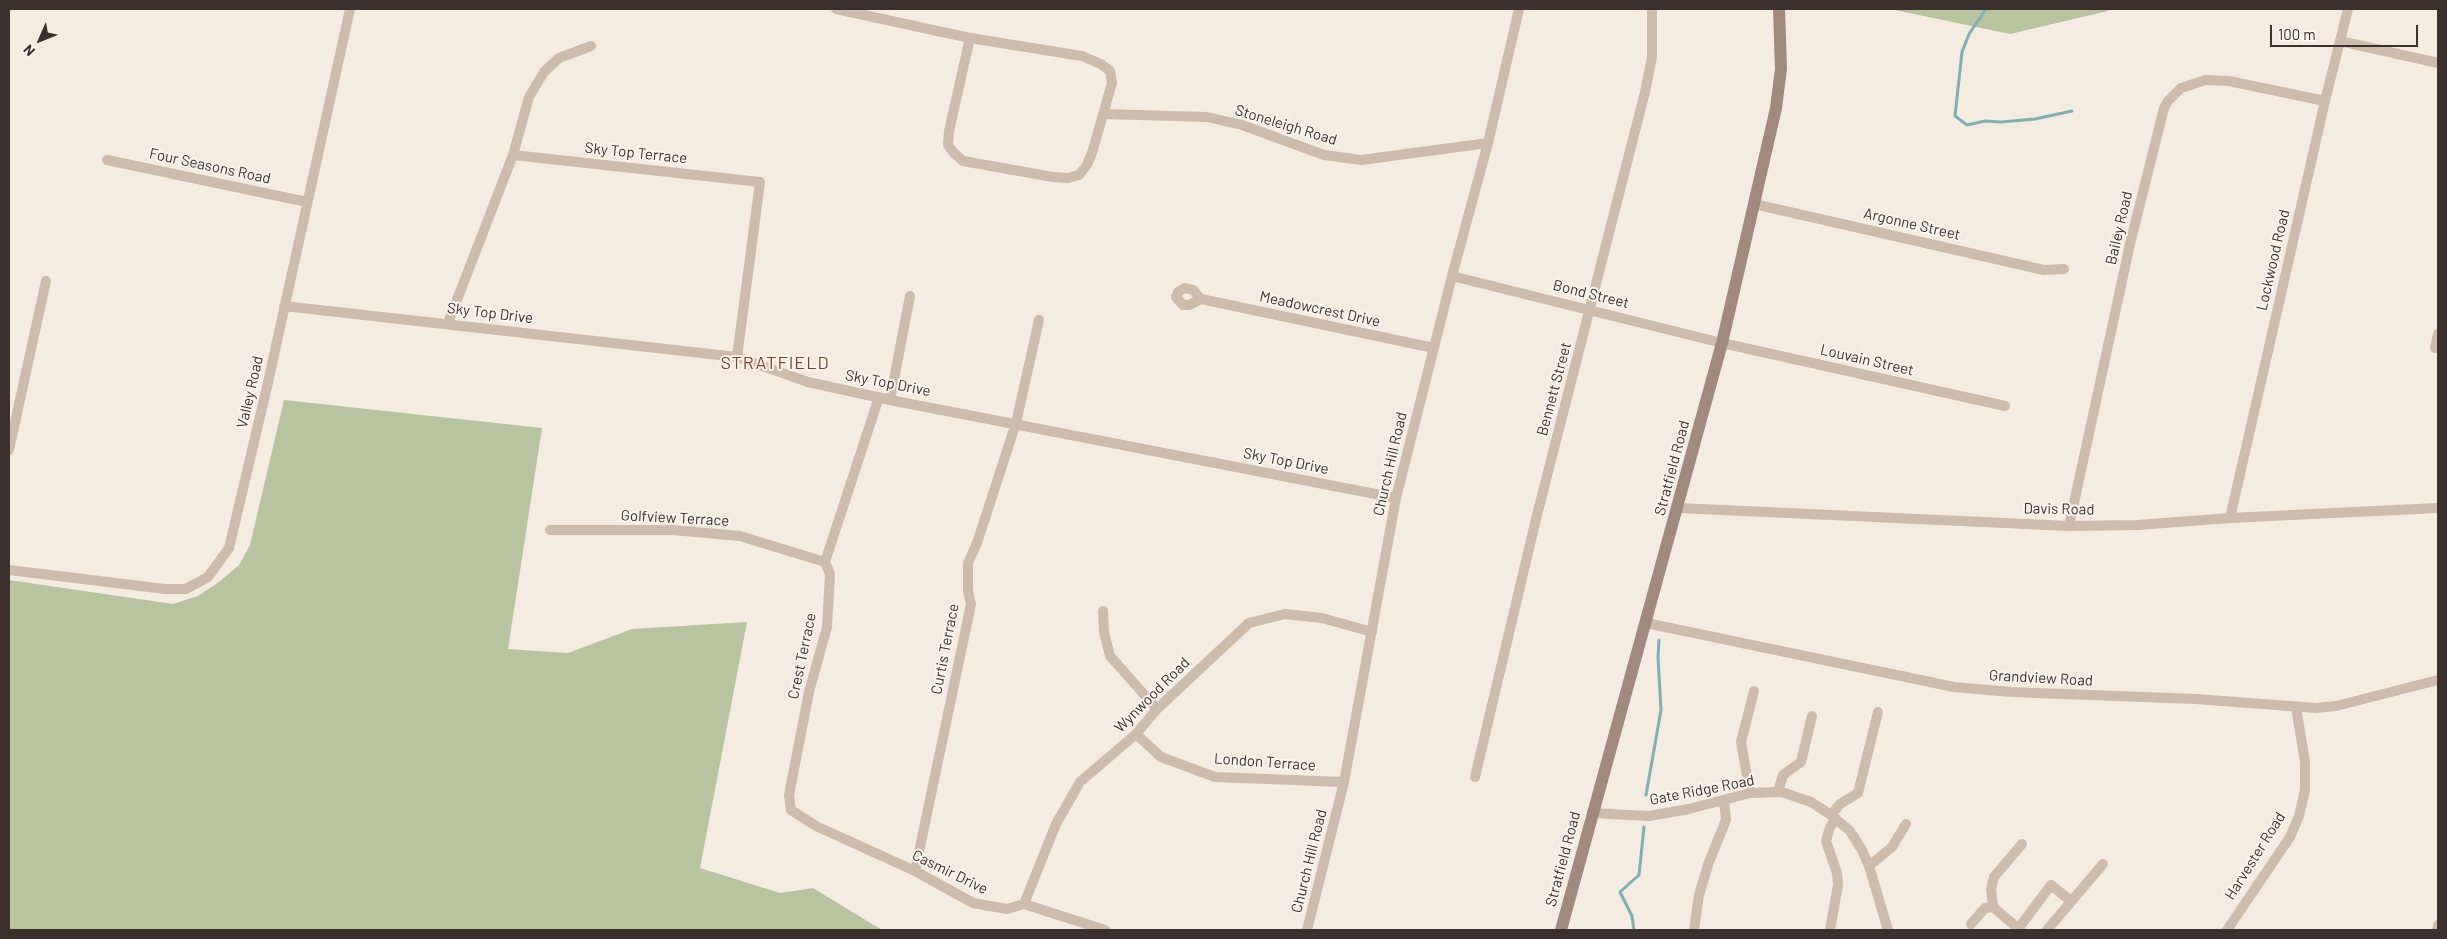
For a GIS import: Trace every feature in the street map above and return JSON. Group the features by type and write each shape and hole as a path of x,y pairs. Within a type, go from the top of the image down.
{"main road":[{"name":"Stratfield Road","path":"1561,930 1722,343 1776,108 1781,69 1779,9"}],"street":[{"name":"Valley Road","path":"9,570 165,588 186,588 208,577 229,548 350,9"},
{"path":"836,9 970,38 1082,56 1100,64 1110,71 1112,83 1087,165 1079,174 1068,178 1053,177 963,161 948,145 949,130 970,38"},
{"name":"Church Hill Road","path":"1307,930 1344,782 1396,498 1488,143 1519,9"},
{"name":"Bennett Street","path":"1475,776 1536,520 1647,83 1652,57 1652,9"},
{"name":"Lockwood Road","path":"2230,518 2325,101 2348,9"},
{"path":"2340,41 2438,64"},
{"path":"448,323 513,155 529,97 544,72 559,58 591,46"},
{"name":"Bailey Road","path":"2068,526 2130,244 2164,108 2168,101 2181,88 2206,80 2229,81 2325,101"},
{"name":"Stoneleigh Road","path":"1104,114 1207,117 1242,125 1324,154 1361,160 1488,143"},
{"name":"Sky Top Terrace","path":"513,155 760,182 737,356"},
{"name":"Four Seasons Road","path":"107,160 307,202"},
{"name":"Argonne Street","path":"1754,204 2044,270 2064,269"},
{"name":"Bond Street","path":"1452,276 1722,343"},
{"path":"9,450 46,280"},
{"path":"890,400 910,296"},
{"name":"Meadowcrest Drive","path":"1200,299 1434,348"},
{"name":"Sky Top Drive","path":"284,306 737,356 808,382 890,400 1396,498"},
{"name":"Curtis Terrace","path":"915,871 970,604 968,563 977,543 1016,423 1039,320"},
{"path":"2435,348 2438,334"},
{"name":"Louvain Street","path":"1722,343 2005,406"},
{"name":"Crest Terrace","path":"791,810 789,795 810,692 826,627 830,574 825,562 879,397"},
{"name":"Davis Road","path":"1678,508 2068,526 2138,525 2230,518 2438,508"},
{"name":"Golfview Terrace","path":"550,530 673,530 740,536 825,562"},
{"path":"1103,611 1104,632 1110,656 1157,709"},
{"name":"Wynwood Road","path":"1024,904 1056,824 1080,782 1136,734 1157,709 1249,623 1285,614 1322,618 1372,632"},
{"name":"Grandview Road","path":"1646,623 1954,687 2011,692 2196,699 2316,708 2336,706 2438,680"},
{"path":"1750,793 1741,742 1754,691"},
{"name":"Harvester Road","path":"2227,930 2290,837 2299,816 2304,790 2305,762 2296,707"},
{"path":"1830,930 1838,885 1837,873 1826,841 1840,804 1858,793 1878,712"},
{"path":"1778,792 1783,775 1801,762 1812,716"},
{"name":"London Terrace","path":"1136,734 1161,757 1215,777 1344,782"},
{"name":"Gate Ridge Road","path":"1592,813 1649,816 1724,801 1750,793 1778,792 1811,802 1834,817 1850,831 1869,866 1888,930"},
{"path":"1694,930 1699,895 1709,862 1726,820 1724,801"},
{"name":"Casmir Drive","path":"791,810 816,826 915,871 973,903 1007,909 1024,904 1105,930"},
{"path":"1869,866 1892,847 1906,824"},
{"path":"2022,844 1994,877 1991,889 1994,906 2019,930 2051,885 2071,901"},
{"path":"2047,930 2103,864"},
{"path":"1971,924 1985,908 1994,906"},
{"path":"2437,930 2438,925"}],"green space":[{"path":"1890,9 2108,9 2108,11 2010,34"},
{"path":"284,400 542,428 508,649 568,653 632,629 747,622 700,868 780,893 813,888 882,930 9,930 9,580 173,604 198,596 239,565 250,545"}],"waterway":[{"path":"1986,9 1969,34 1962,52 1955,116 1967,125 1985,121 2001,122 2035,119 2072,111"},
{"path":"1646,795 1661,710 1659,640"},
{"path":"1634,930 1632,916 1620,892 1639,875 1644,827"}],"district":[{"name":"STRATFIELD","path":"775,363"}]}
